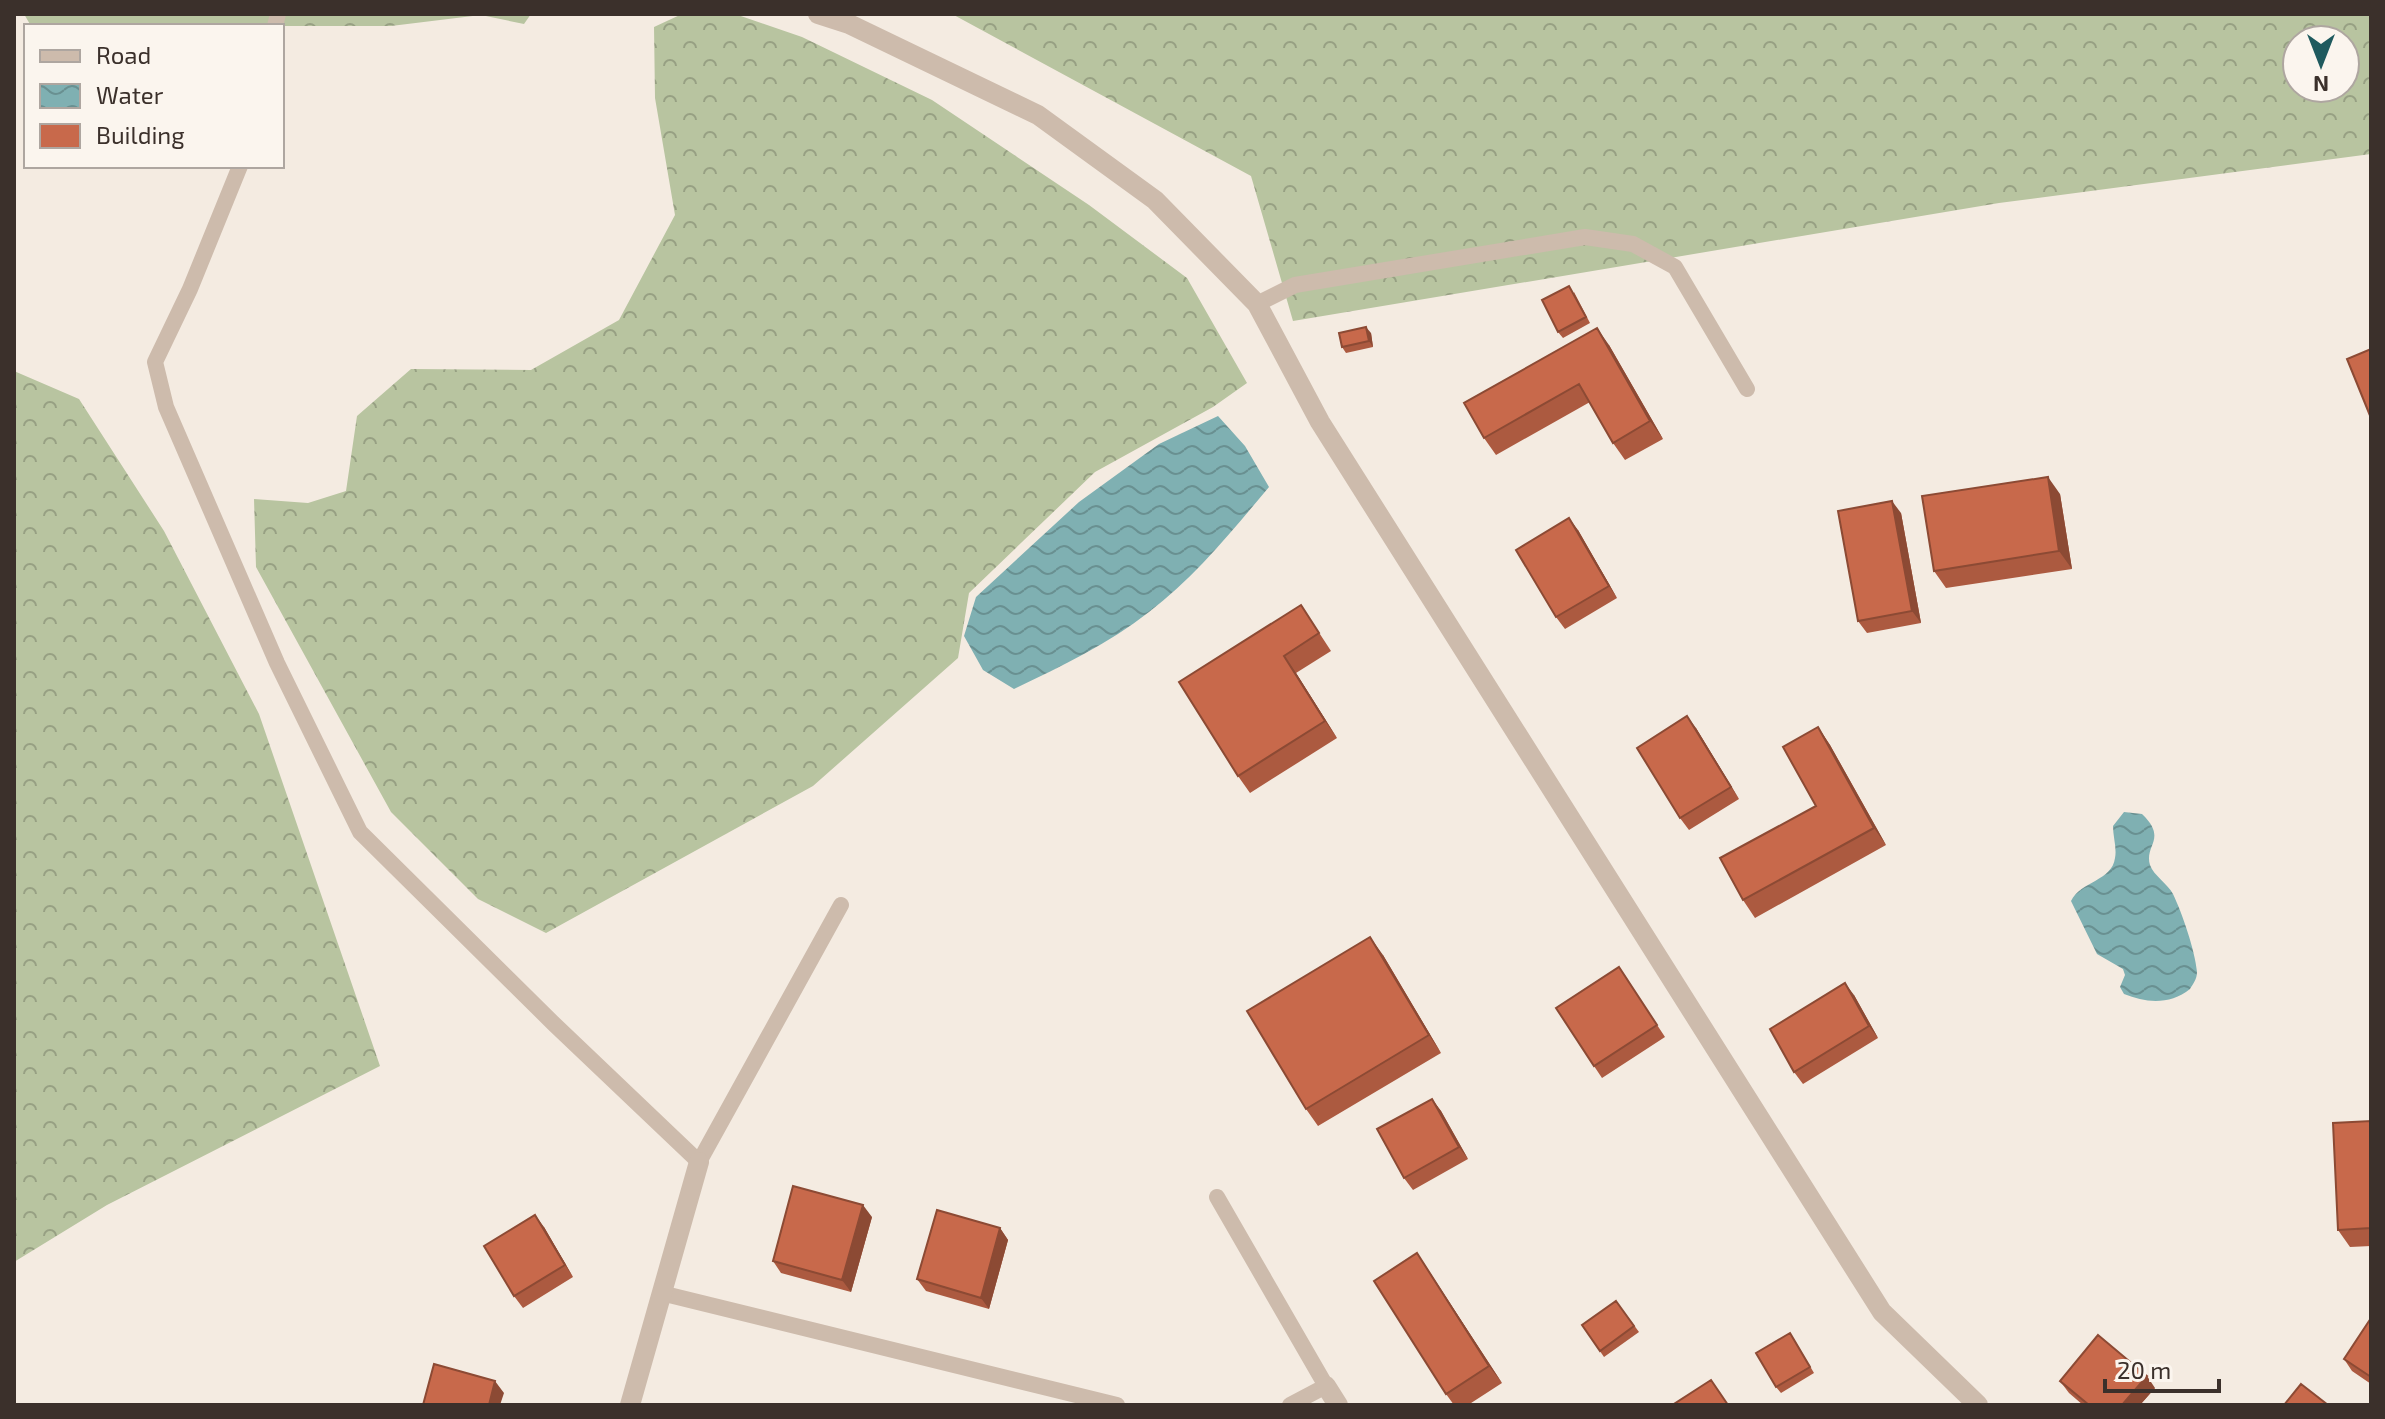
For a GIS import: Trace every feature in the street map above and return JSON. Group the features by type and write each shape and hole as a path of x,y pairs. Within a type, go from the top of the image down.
{"street":[{"path":"818,14 849,24 1038,115 1155,200 1257,304 1320,422 1882,1312 1978,1405"},
{"path":"630,1405 699,1162"},
{"path":"1326,1386 1338,1405"}],"lane":[{"path":"239,168 190,289 155,362 166,407 277,663 360,832 699,1162 841,905"},
{"path":"1257,304 1295,285 1585,237 1633,244 1675,267 1747,389"},
{"path":"1217,1197 1326,1386 1290,1405"},
{"path":"661,1293 1117,1405"}],"green space":[{"path":"24,14 531,14 524,24 481,15 391,26 30,24"},
{"path":"682,14 735,14 802,37 932,100 1089,205 1187,278 1247,383 1213,407 1095,472 969,593 958,658 813,786 546,933 478,899 391,812 256,567 254,499 308,503 346,491 357,416 411,369 531,370 619,320 675,215 655,98 654,27"},
{"path":"952,14 2371,14 2371,154 1999,203 1293,321 1251,176"},
{"path":"14,371 79,399 164,531 259,714 380,1066 107,1205 14,1262"}],"water":[{"path":"1218,416 1245,446 1269,487 1212,553 1149,612 1100,645 1066,663 1014,689 983,670 964,636 976,597 1079,502 1159,444"},
{"path":"2124,812 2142,814 2150,823 2154,836 2150,865 2173,894 2194,953 2197,972 2194,983 2182,994 2166,1000 2149,1001 2124,994 2120,987 2125,975 2123,969 2097,954 2071,901 2113,866 2116,850 2113,826"}],"building":[{"path":"1569,286 1586,317 1558,332 1542,300"},
{"path":"1366,327 1369,341 1342,347 1339,333"},
{"path":"1597,328 1650,421 1613,443 1579,384 1484,438 1464,403"},
{"path":"2371,349 2371,418 2347,359"},
{"path":"2048,477 2059,551 1934,571 1922,496"},
{"path":"1892,501 1912,611 1858,621 1838,511"},
{"path":"1569,518 1609,586 1556,617 1516,550"},
{"path":"1301,605 1319,633 1284,656 1325,721 1238,776 1179,682"},
{"path":"1687,716 1731,787 1680,818 1637,748"},
{"path":"1818,727 1874,828 1743,900 1720,858 1816,806 1783,747"},
{"path":"1370,937 1429,1035 1306,1109 1247,1011"},
{"path":"1619,967 1657,1025 1594,1066 1556,1008"},
{"path":"1845,983 1869,1026 1794,1072 1770,1029"},
{"path":"1432,1099 1459,1147 1404,1178 1377,1129"},
{"path":"2371,1121 2371,1228 2338,1230 2333,1123"},
{"path":"793,1186 863,1205 842,1280 773,1261"},
{"path":"937,1210 1000,1228 981,1298 917,1279"},
{"path":"535,1215 565,1265 514,1296 484,1246"},
{"path":"1417,1253 1489,1366 1446,1394 1374,1281"},
{"path":"1616,1301 1634,1326 1600,1351 1582,1325"},
{"path":"2371,1318 2371,1377 2344,1359"},
{"path":"1790,1333 1810,1367 1776,1387 1756,1353"},
{"path":"2098,1335 2147,1376 2122,1405 2089,1405 2060,1381"},
{"path":"434,1364 495,1381 489,1405 423,1405"},
{"path":"1711,1380 1728,1405 1674,1404"},
{"path":"2301,1384 2328,1405 2284,1405"}]}
